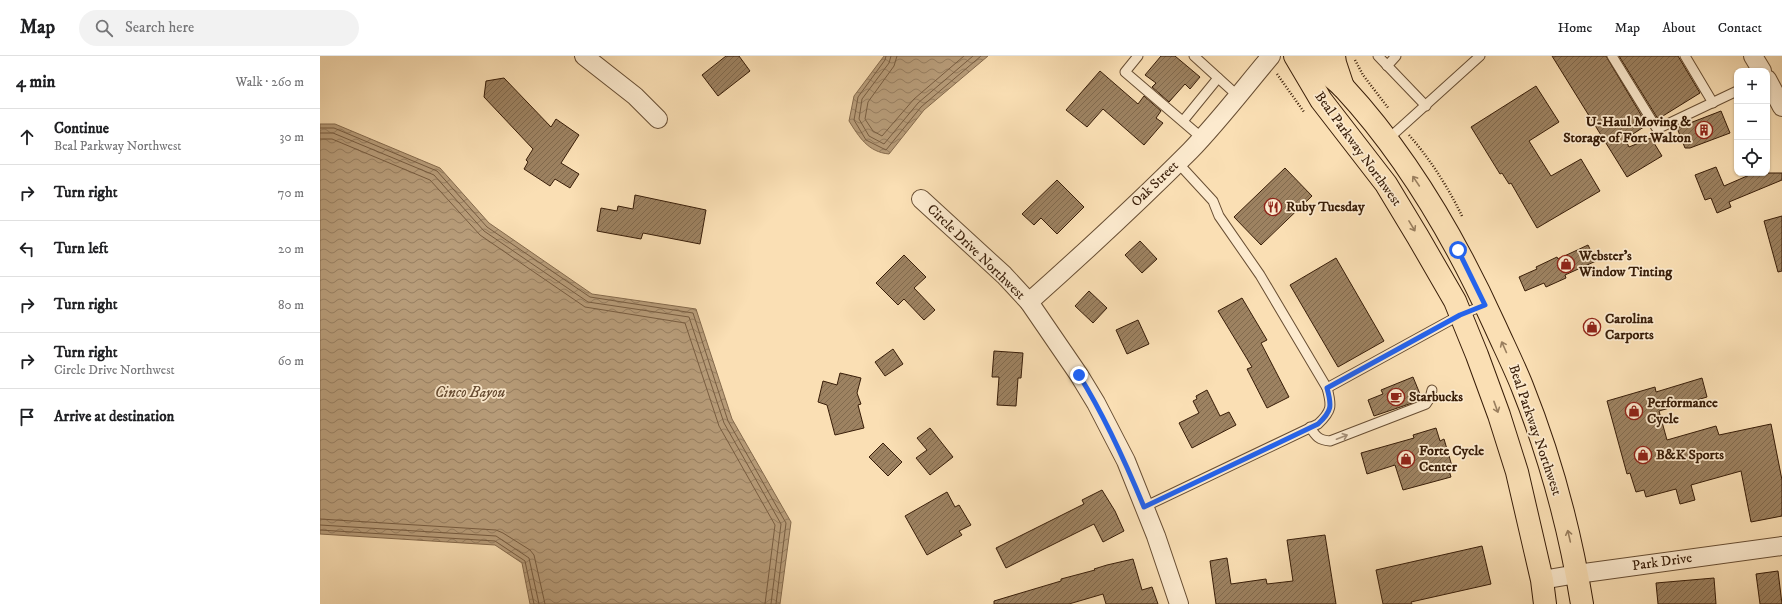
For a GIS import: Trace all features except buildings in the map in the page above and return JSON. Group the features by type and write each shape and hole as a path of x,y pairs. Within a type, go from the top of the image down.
{"main road":[{"name":"Beal Parkway Northwest","path":"1295,56 1321,100 1386,184 1455,302 1477,355 1499,415 1514,465 1542,580 1544,604"},
{"name":"Beal Parkway Northwest","path":"1305,56 1343,87 1387,140 1432,205 1464,262 1522,386 1546,455 1564,516 1582,604"},
{"path":"1334,56 1343,87"},
{"path":"1460,315 1482,337 1509,398 1530,410"}],"street":[{"path":"584,56 634,96 658,119"},
{"path":"1753,56 1760,68"},
{"name":"Oak Street","path":"1029,302 1081,256 1202,138 1269,58"},
{"path":"1770,85 1782,107"},
{"name":"Circle Drive Northwest","path":"921,199 995,266 1029,302 1079,375 1117,443 1156,536 1179,604"},
{"name":"Park Drive","path":"1542,580 1782,546"}],"lane":[{"path":"1138,56 1125,72 1202,138"},
{"path":"1194,56 1238,96"},
{"path":"1378,56 1426,106"},
{"path":"1387,66 1396,56"},
{"path":"1387,140 1480,56"},
{"path":"1612,56 1657,129 1734,92"},
{"path":"1685,56 1713,103"},
{"path":"1183,121 1218,78"},
{"path":"1144,507 1318,424 1327,415 1331,403 1327,388 1260,275 1219,216 1214,201 1178,162"},
{"path":"1327,388 1460,315 1485,305"},
{"path":"1310,427 1316,436 1321,440 1330,441 1426,404 1430,398 1432,390"}],"path":[{"path":"1269,58 1308,116"}],"water":[{"path":"884,56 988,56 924,110 889,154 875,150 865,143 849,121 854,96"},
{"name":"Cinco Bayou","path":"320,124 335,124 440,168 489,223 592,294 696,309 732,419 791,522 780,604 530,604 522,563 495,545 320,534"}],"place":[{"name":"U-Haul Moving & Storage of Fort Walton","path":"1704,130"},
{"name":"Ruby Tuesday","path":"1273,207"},
{"name":"Webster's Window Tinting","path":"1566,264"},
{"name":"Carolina Carports","path":"1592,327"},
{"name":"Starbucks","path":"1396,397"},
{"name":"Performance Cycle","path":"1634,411"},
{"name":"B&K Sports","path":"1643,455"},
{"name":"Forte Cycle Center","path":"1406,459"}],"route":[{"path":"1079,375 1115,437 1144,507 1318,424 1327,415 1331,403 1327,388 1460,315 1485,305 1458,250"}]}
